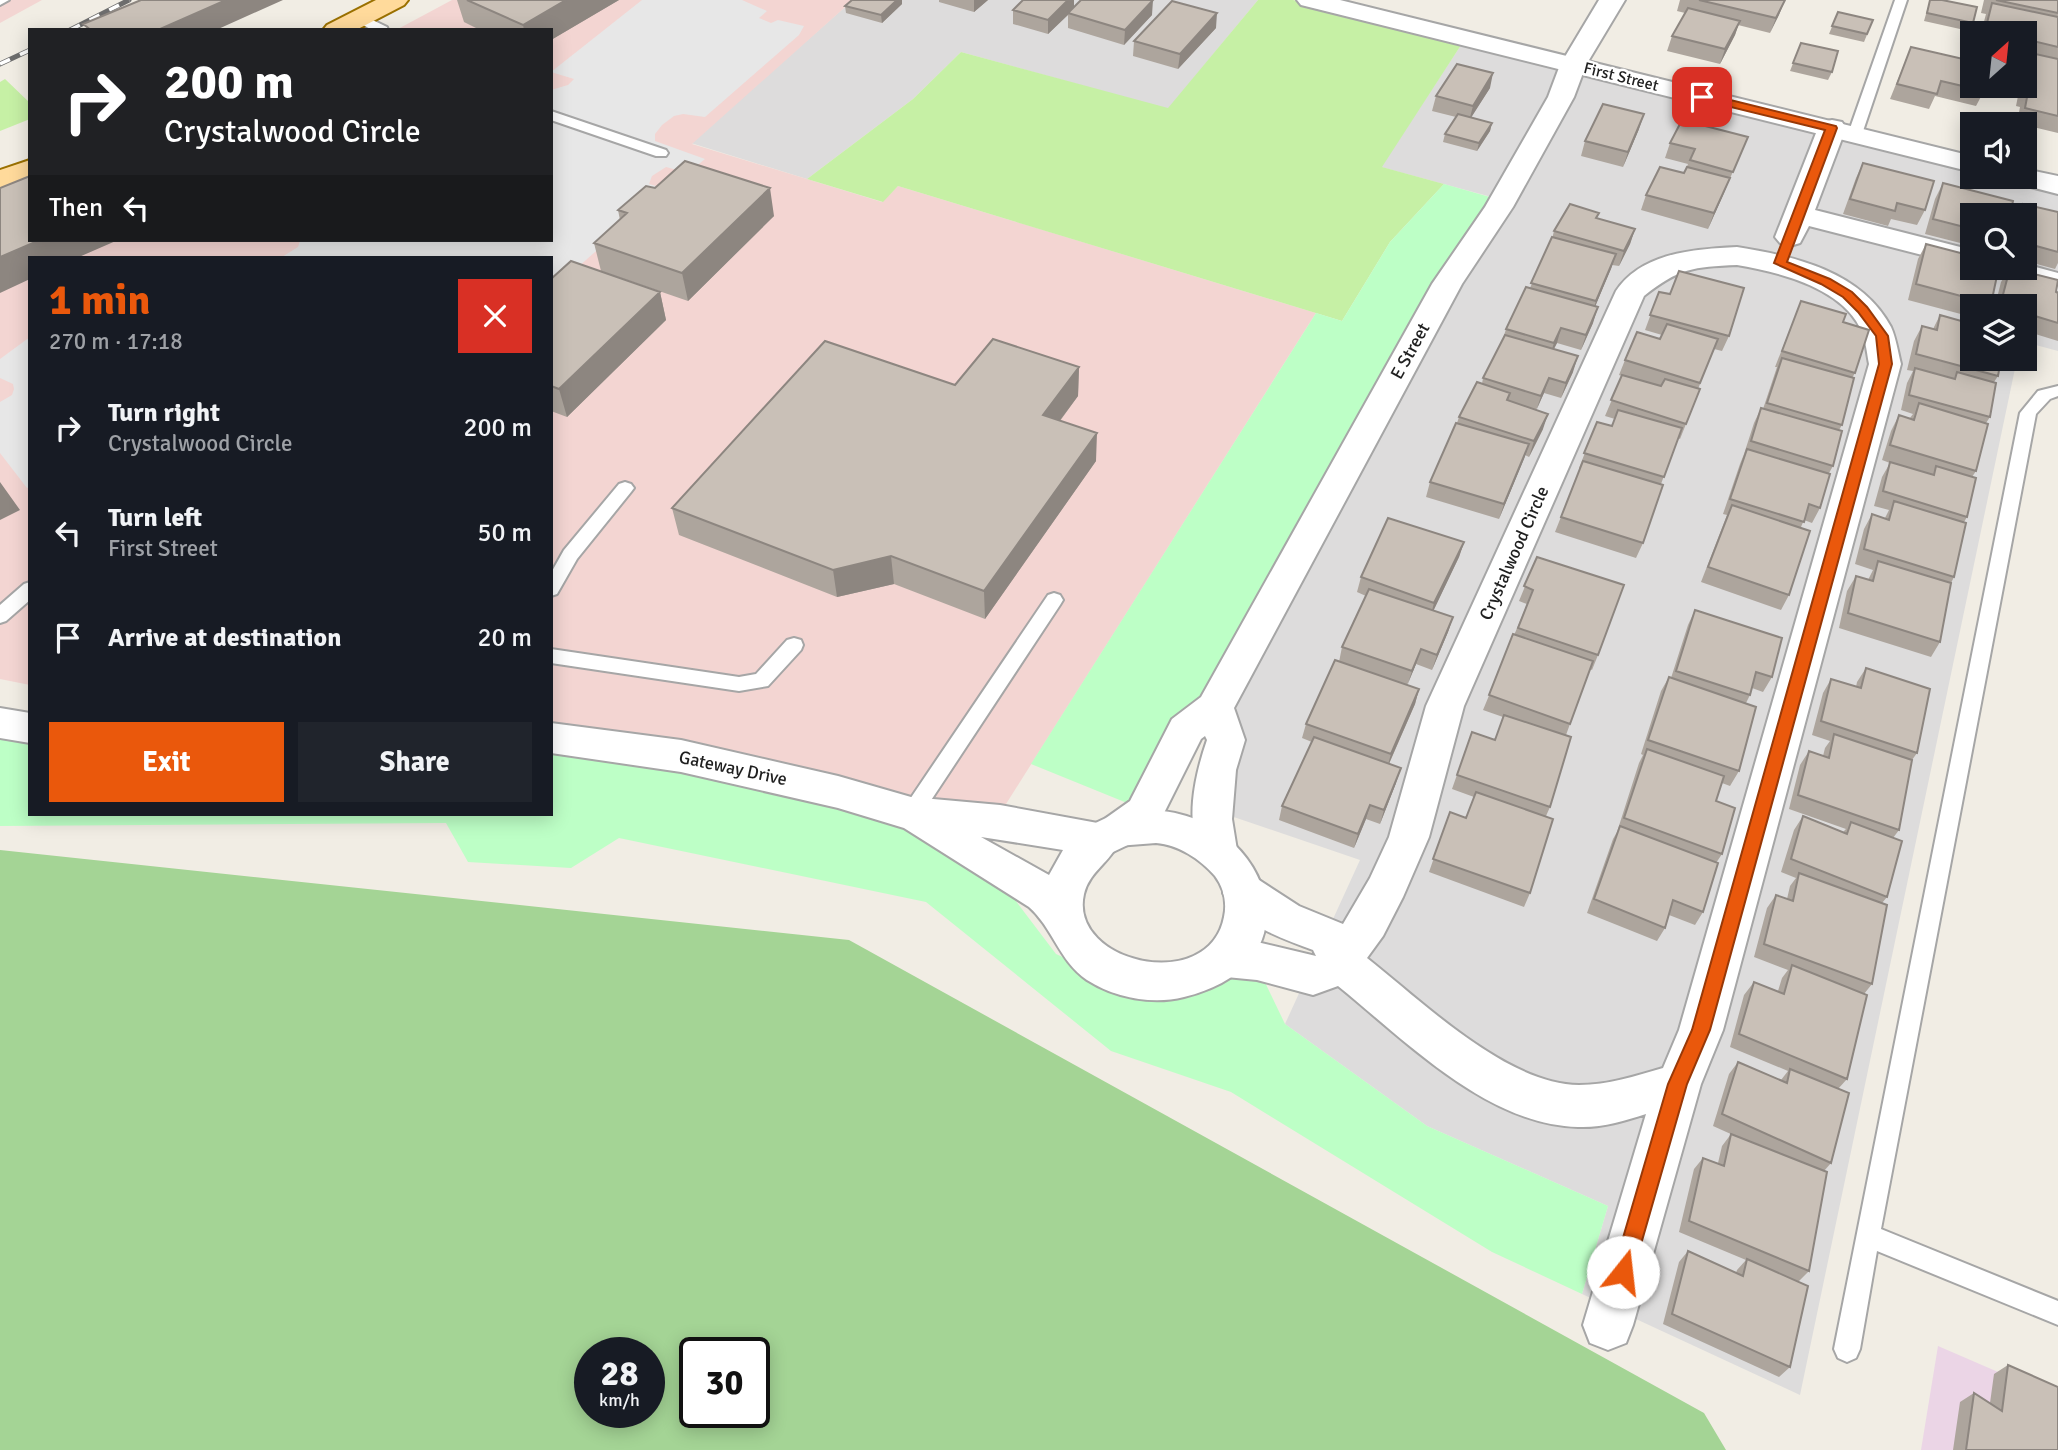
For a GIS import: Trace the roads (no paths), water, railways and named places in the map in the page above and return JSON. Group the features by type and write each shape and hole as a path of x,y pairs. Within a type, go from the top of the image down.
{"main road":[{"path":"348,28 371,24 395,0"},
{"path":"0,180 28,169"}],"street":[{"name":"E Street","path":"1110,835 1144,813 1186,730 1215,708 1447,284 1499,207 1555,108 1573,65 1612,0"},
{"name":"First Street","path":"1319,1 1960,160"},
{"path":"1780,263 1798,214 1843,131"},
{"path":"2037,180 2058,185"},
{"path":"1798,214 1960,256"},
{"name":"Crystalwood Circle","path":"1344,965 1348,951 1368,923 1404,849 1423,792 1445,706 1632,291 1652,271 1685,259 1731,255 1780,263 1825,281 1847,295 1863,309 1882,336 1885,364 1701,1030 1678,1084 1608,1325"},
{"path":"2037,276 2058,282"},
{"path":"1215,708 1226,740 1216,770 1212,819 1217,850"},
{"path":"0,723 28,727"},
{"name":"Gateway Drive","path":"553,738 694,759 838,792 911,814 1110,835"},
{"name":"Gateway Drive","path":"911,814 981,857 1017,875 1046,894 1062,911"},
{"path":"1147,826 1166,828 1202,839 1217,850 1239,877 1247,910 1244,928 1226,958 1208,971 1187,980 1164,984 1129,979 1096,964 1080,949 1069,931 1062,911 1063,890 1069,871 1082,853 1110,835 1147,826"},
{"path":"1244,893 1257,904 1305,929 1328,937 1344,965 1486,1077 1526,1096 1577,1106 1614,1103 1678,1084"},
{"path":"1226,958 1257,961 1313,976 1344,965"}],"lane":[{"path":"1843,131 1901,0"},
{"path":"553,116 661,153"},
{"path":"1847,1349 2028,413 2044,395 2058,391"},
{"path":"553,585 570,555 625,488"},
{"path":"0,616 28,591"},
{"path":"911,814 1054,600"},
{"path":"553,656 739,684 761,681 793,645"},
{"path":"1868,1235 2058,1313"}],"railway":[{"path":"74,28 129,0"},
{"path":"0,64 28,51"}]}
